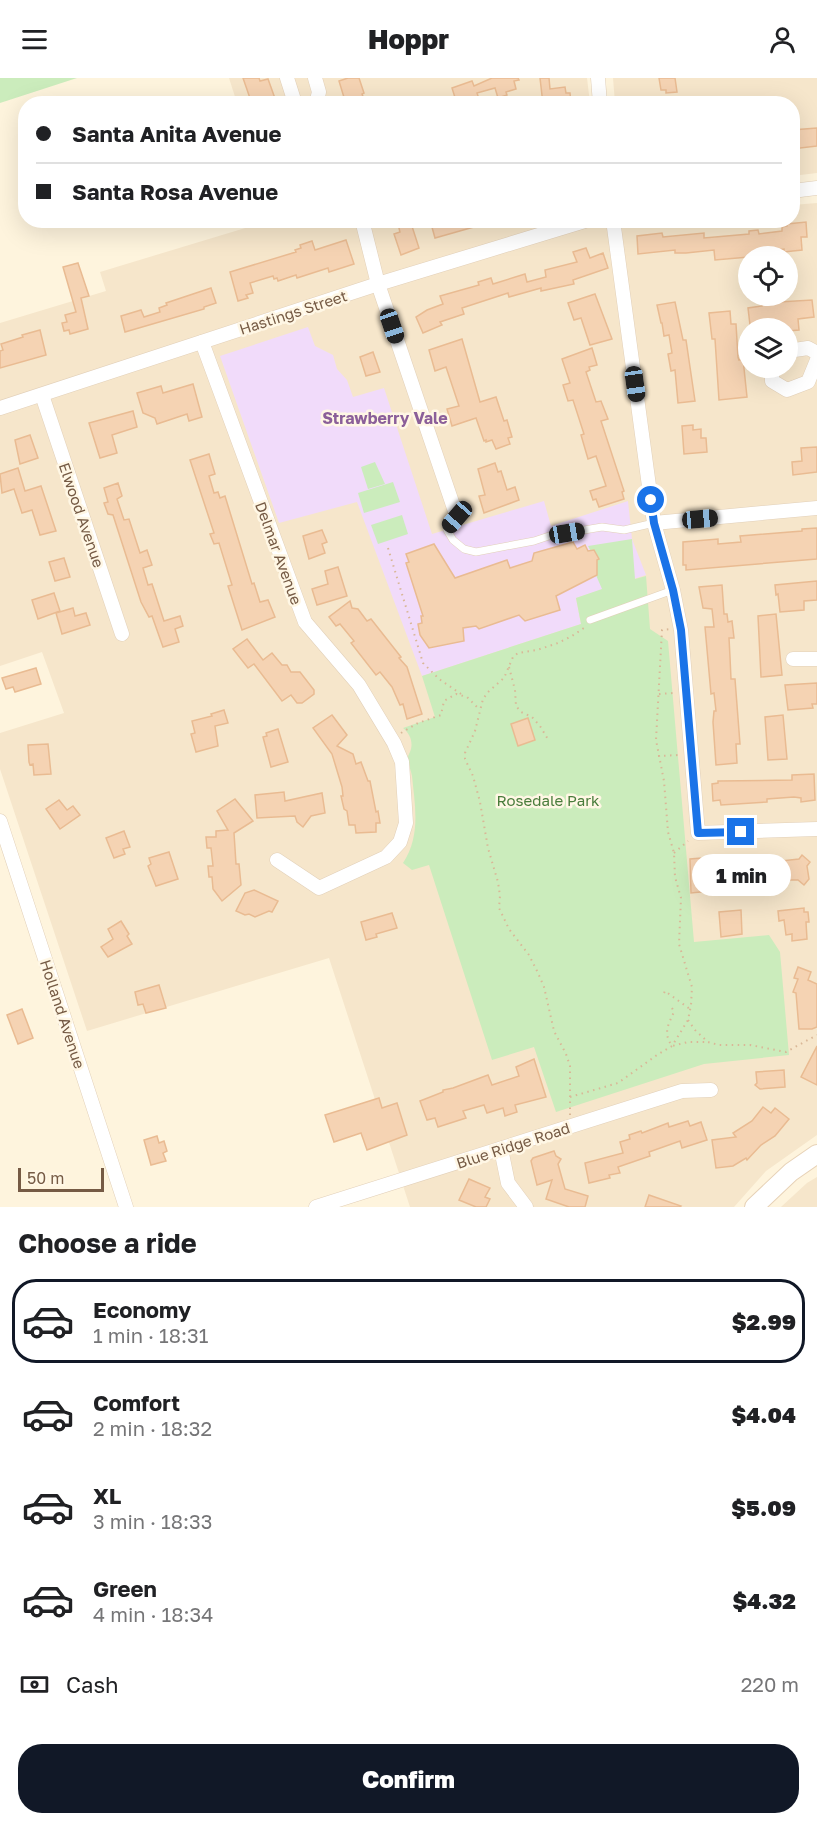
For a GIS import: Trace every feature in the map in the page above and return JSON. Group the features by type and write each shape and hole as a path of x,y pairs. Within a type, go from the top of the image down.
{"main road":[{"path":"754,1207 791,1172 817,1154"}],"street":[{"path":"287,78 293,96"},
{"path":"315,78 318,96"},
{"path":"598,78 599,96"},
{"path":"800,190 817,188"},
{"path":"364,228 378,284 457,517"},
{"name":"Hastings Street","path":"0,408 378,284 562,228"},
{"path":"614,228 654,523 673,590 681,629 698,833 817,829"},
{"name":"Delmar Avenue","path":"202,342 305,622 358,686 394,743 402,762 406,824 400,842 386,857 318,888 277,860"},
{"path":"798,350 808,348 817,352"},
{"path":"772,378 772,381 787,390 808,382 817,360"},
{"name":"Elwood Avenue","path":"42,395 122,634"},
{"path":"654,523 817,508"},
{"path":"793,660 817,659"},
{"name":"Holland Avenue","path":"0,821 126,1207"},
{"name":"Blue Ridge Road","path":"316,1207 682,1090 711,1090"},
{"path":"501,1149 508,1184 526,1207"}],"lane":[{"path":"457,517 447,530 453,540 464,549 476,552 602,527 624,530 654,523"},
{"path":"590,620 673,590"}],"path":[{"path":"388,548 423,663 439,679 467,696 480,710"},
{"path":"570,1126 570,1066 554,1031 544,987 529,955 509,929 499,908 498,882 488,848 480,802 465,753 479,721 483,699 504,678 513,657 518,653 537,650 572,636 582,630 590,620"},
{"path":"672,1046 688,1020 692,987 679,944 681,898 675,877 674,853 668,832 664,781 656,740 662,630 681,629"},
{"path":"509,667 515,690 516,706 521,712 532,717 549,741"},
{"path":"659,694 687,692"},
{"path":"394,743 402,731 436,718 442,712 444,701 456,694 461,694"},
{"path":"658,756 692,754"},
{"path":"674,853 698,833"},
{"path":"664,993 665,991 690,1010"},
{"path":"672,1008 674,1012 666,1030 672,1046"},
{"path":"688,1020 708,1042"},
{"path":"570,1097 618,1083 672,1046 688,1042 708,1042 786,1052 817,1035"}],"shaded area":[{"path":"229,78 587,78 589,96 235,96"},
{"path":"613,78 817,78 817,173 800,175 800,96 614,96"},
{"path":"817,203 817,1135 766,1171 734,1207 410,1207 329,958 87,1031 0,769 0,733 64,713 42,652 0,666 0,323 106,291 100,272 245,228 800,228 800,204"},
{"path":"308,327 315,346 333,355 337,369 347,380 353,397 384,388 432,534 544,501 551,526 628,501 632,539 646,575 576,598 581,624 422,676 357,502 279,523 220,356"},
{"path":"817,1177 817,1207 781,1207 807,1183"}],"green space":[{"path":"0,78 77,78 18,96 0,103"},
{"path":"375,462 385,484 368,489 361,467"},
{"path":"393,482 400,502 364,513 358,493"},
{"path":"402,515 408,534 378,544 371,525"},
{"name":"Rosedale Park","path":"632,539 635,579 646,576 650,629 668,641 694,942 769,935 780,952 789,1055 704,1064 556,1112 534,1047 492,1060 429,865 412,870 403,863 409,853 415,832 415,821 412,776 408,759 411,743 409,734 403,728 435,717 422,676 581,624 576,598 602,589 592,566 597,563 588,546"}],"building":[{"path":"243,78 259,78 260,81 268,79 274,96 249,96"},
{"path":"359,78 363,96 344,96 339,81"},
{"path":"492,78 518,78 519,80 514,81 516,89 506,92 507,95 504,96 497,96 495,88 477,93 478,96 454,96 452,88 472,81 474,86"},
{"path":"540,78 549,78 550,89 565,87 566,93 570,93 570,96 542,96"},
{"path":"659,78 675,78 677,92 666,93 666,90 661,90"},
{"path":"817,128 817,146 800,148 800,129"},
{"path":"806,222 807,237 801,237 802,250 798,250 798,246 738,246 738,258 715,260 714,250 675,253 675,250 638,254 637,236 662,233 663,237 704,233 704,238 749,234 749,231 758,230 759,234 782,231 782,228 800,228 800,223"},
{"path":"399,228 413,228 419,248 401,255 394,234 400,232"},
{"path":"432,228 470,228 435,238"},
{"path":"346,240 354,264 329,272 328,268 297,278 296,275 278,281 273,276 250,283 253,293 246,295 248,298 238,301 230,272 296,252 295,250 301,248 300,245 312,241 315,250"},
{"path":"586,248 590,258 603,253 608,268 573,280 574,284 541,291 541,288 509,297 508,293 462,308 464,314 440,322 442,325 423,333 416,317 443,304 440,296 479,285 478,282 491,278 493,284 525,274 527,282 546,277 545,270 577,262 573,252"},
{"path":"78,263 89,296 81,298 88,329 70,334 69,330 64,331 62,323 67,322 65,315 76,312 63,267"},
{"path":"211,288 216,303 204,309 125,332 121,316 141,310 144,317 160,312 159,308 167,305 166,303"},
{"path":"595,294 612,339 590,345 581,318 574,320 568,303"},
{"path":"812,300 814,317 749,318 748,308 798,306 798,301"},
{"path":"675,302 683,340 686,340 695,401 678,403 675,370 671,371 668,354 672,353 669,335 664,336 657,305"},
{"path":"730,311 731,324 736,324 738,378 745,378 747,397 719,400 715,339 712,339 709,313"},
{"path":"40,330 46,355 0,368 0,351 3,350 1,344"},
{"path":"462,339 480,402 496,397 504,421 507,420 512,437 508,438 510,444 496,449 492,440 484,441 476,418 452,426 447,409 459,406 446,367 435,371 429,350"},
{"path":"592,348 597,365 589,367 590,370 586,372 596,402 601,401 608,419 601,421 624,491 622,492 624,499 599,507 590,491 606,486 596,456 588,459 581,435 584,434 573,400 568,401 563,385 570,383 562,359"},
{"path":"373,352 380,372 366,376 360,357"},
{"path":"193,384 202,417 189,421 187,414 157,424 155,418 143,413 137,393 161,386 163,393"},
{"path":"133,411 137,427 112,435 117,453 100,458 89,423"},
{"path":"693,425 693,430 701,429 701,438 706,438 707,452 684,454 682,426"},
{"path":"30,435 38,458 20,464 15,440"},
{"path":"817,447 817,472 793,475 792,462 802,461 801,448"},
{"path":"209,454 215,474 209,476 214,493 218,492 220,498 225,496 252,584 254,583 260,602 268,600 275,617 242,630 228,586 232,585 219,543 214,544 210,534 214,533 190,460"},
{"path":"495,463 498,472 501,471 507,490 515,487 519,500 484,513 479,496 485,495 478,469"},
{"path":"18,468 25,491 41,486 56,531 40,535 32,510 22,513 14,489 2,493 0,474"},
{"path":"118,483 122,496 117,499 124,520 129,519 140,553 147,550 152,565 143,568 148,585 152,584 164,621 180,616 183,626 175,629 179,642 163,647 152,616 149,617 141,602 113,515 108,514 104,503 108,502 104,488"},
{"path":"817,528 817,559 686,570 686,565 683,565 683,542 718,539 718,544 741,542 740,536"},
{"path":"322,530 327,542 322,544 325,553 309,559 303,536"},
{"path":"573,542 577,549 585,545 588,551 594,550 599,559 597,560 597,575 556,596 560,610 525,621 519,615 479,629 476,626 463,628 464,641 429,648 420,635 418,624 422,623 421,616 423,616 406,563 409,562 406,554 434,544 455,578 507,560 510,568 532,561 534,553"},
{"path":"64,558 70,577 55,581 49,562"},
{"path":"338,567 347,596 317,605 312,589 328,584 325,571"},
{"path":"817,581 817,600 804,601 804,610 780,612 775,585"},
{"path":"722,585 724,614 727,614 728,622 732,621 734,638 729,638 731,679 735,679 740,744 736,744 737,763 716,765 713,722 714,711 716,711 714,693 711,694 705,627 714,627 712,609 703,608 699,587"},
{"path":"54,593 60,611 38,619 32,600"},
{"path":"350,601 352,608 358,609 367,621 371,619 401,657 399,658 407,667 422,714 407,719 403,704 400,705 392,687 380,672 376,675 351,643 354,641 340,624 336,626 329,617"},
{"path":"73,608 75,616 86,613 90,625 62,634 56,613"},
{"path":"776,614 782,675 761,677 758,616"},
{"path":"247,639 263,660 272,653 282,665 287,665 291,672 300,672 314,690 314,694 302,703 297,703 291,695 282,701 254,664 248,668 233,649"},
{"path":"36,668 41,684 15,692 13,687 6,689 2,678"},
{"path":"817,683 817,704 812,704 813,708 788,710 785,685"},
{"path":"224,710 228,723 215,726 218,746 196,752 191,734 195,733 192,721"},
{"path":"332,715 347,735 337,746 353,754 356,764 361,762 368,781 370,781 380,823 376,823 376,832 356,833 355,825 349,825 341,796 343,796 342,787 332,754 313,728"},
{"path":"783,715 787,759 768,760 765,717"},
{"path":"528,718 535,740 518,746 511,724"},
{"path":"278,729 288,762 271,767 263,737 267,736 266,733"},
{"path":"48,744 51,774 34,775 33,764 30,765 29,762 28,745"},
{"path":"814,774 815,800 801,802 801,798 794,797 767,799 767,802 721,805 720,800 713,801 712,784 718,781 792,780 792,775"},
{"path":"284,792 285,801 322,793 325,813 311,816 303,827 297,822 295,816 257,818 255,795"},
{"path":"235,799 253,821 234,833 236,864 239,864 241,885 222,901 213,889 212,877 209,877 208,866 213,866 211,848 207,848 206,837 216,837 216,831 228,830 217,811"},
{"path":"59,800 67,810 73,806 80,815 60,829 46,809"},
{"path":"124,831 130,847 123,849 125,854 114,858 106,838"},
{"path":"169,852 178,879 156,886 148,866 151,864 149,858"},
{"path":"802,855 810,862 807,866 809,879 804,885 798,880 783,880 729,888 728,875 711,877 710,891 691,893 690,859 701,858 701,863 738,859 738,862 744,862 744,864 762,862 762,858 772,857 772,862 799,859"},
{"path":"254,890 278,901 272,912 269,911 255,917 236,911 245,893"},
{"path":"804,908 804,912 808,912 809,922 806,922 807,939 792,941 792,934 786,935 784,920 779,921 778,911"},
{"path":"741,910 742,934 721,937 719,912"},
{"path":"392,913 397,928 376,934 377,937 366,940 361,922"},
{"path":"121,921 132,944 108,957 101,947 113,939 108,929"},
{"path":"798,967 811,972 808,980 817,984 817,1027 812,1029 799,1029 796,993 793,992 798,979 794,978"},
{"path":"159,985 166,1008 146,1013 143,1004 138,1005 135,992"},
{"path":"22,1009 33,1038 18,1044 7,1015"},
{"path":"817,1046 817,1085 801,1077"},
{"path":"534,1059 546,1097 515,1105 517,1112 505,1116 503,1108 487,1113 484,1105 463,1111 466,1118 438,1127 435,1118 427,1120 420,1101 443,1092 443,1090 488,1075 492,1085 519,1076 516,1067"},
{"path":"784,1070 785,1087 760,1089 755,1085 757,1083 756,1072"},
{"path":"379,1098 382,1108 397,1103 407,1135 367,1150 361,1133 334,1142 325,1115"},
{"path":"763,1107 771,1113 775,1108 789,1119 775,1136 761,1145 747,1160 746,1158 733,1166 716,1168 712,1140 736,1137 733,1133 752,1121"},
{"path":"688,1121 690,1126 701,1122 707,1140 682,1148 680,1141 649,1152 650,1156 618,1167 620,1173 589,1183 585,1163 623,1153 620,1142 630,1139 629,1135 641,1131 642,1133 668,1123 669,1127"},
{"path":"157,1136 159,1143 164,1141 167,1151 163,1153 166,1161 151,1165 144,1140"},
{"path":"554,1151 561,1159 558,1164 565,1189 588,1196 585,1207 569,1207 546,1199 552,1180 537,1185 531,1161 533,1158"},
{"path":"469,1179 490,1188 485,1197 490,1199 486,1207 476,1207 459,1200"},
{"path":"649,1195 681,1206 645,1207"}],"district":[{"name":"Strawberry Vale","path":"385,418"}],"route":[{"path":"651,500 654,523 673,590 681,630 698,833 741,832"}]}
